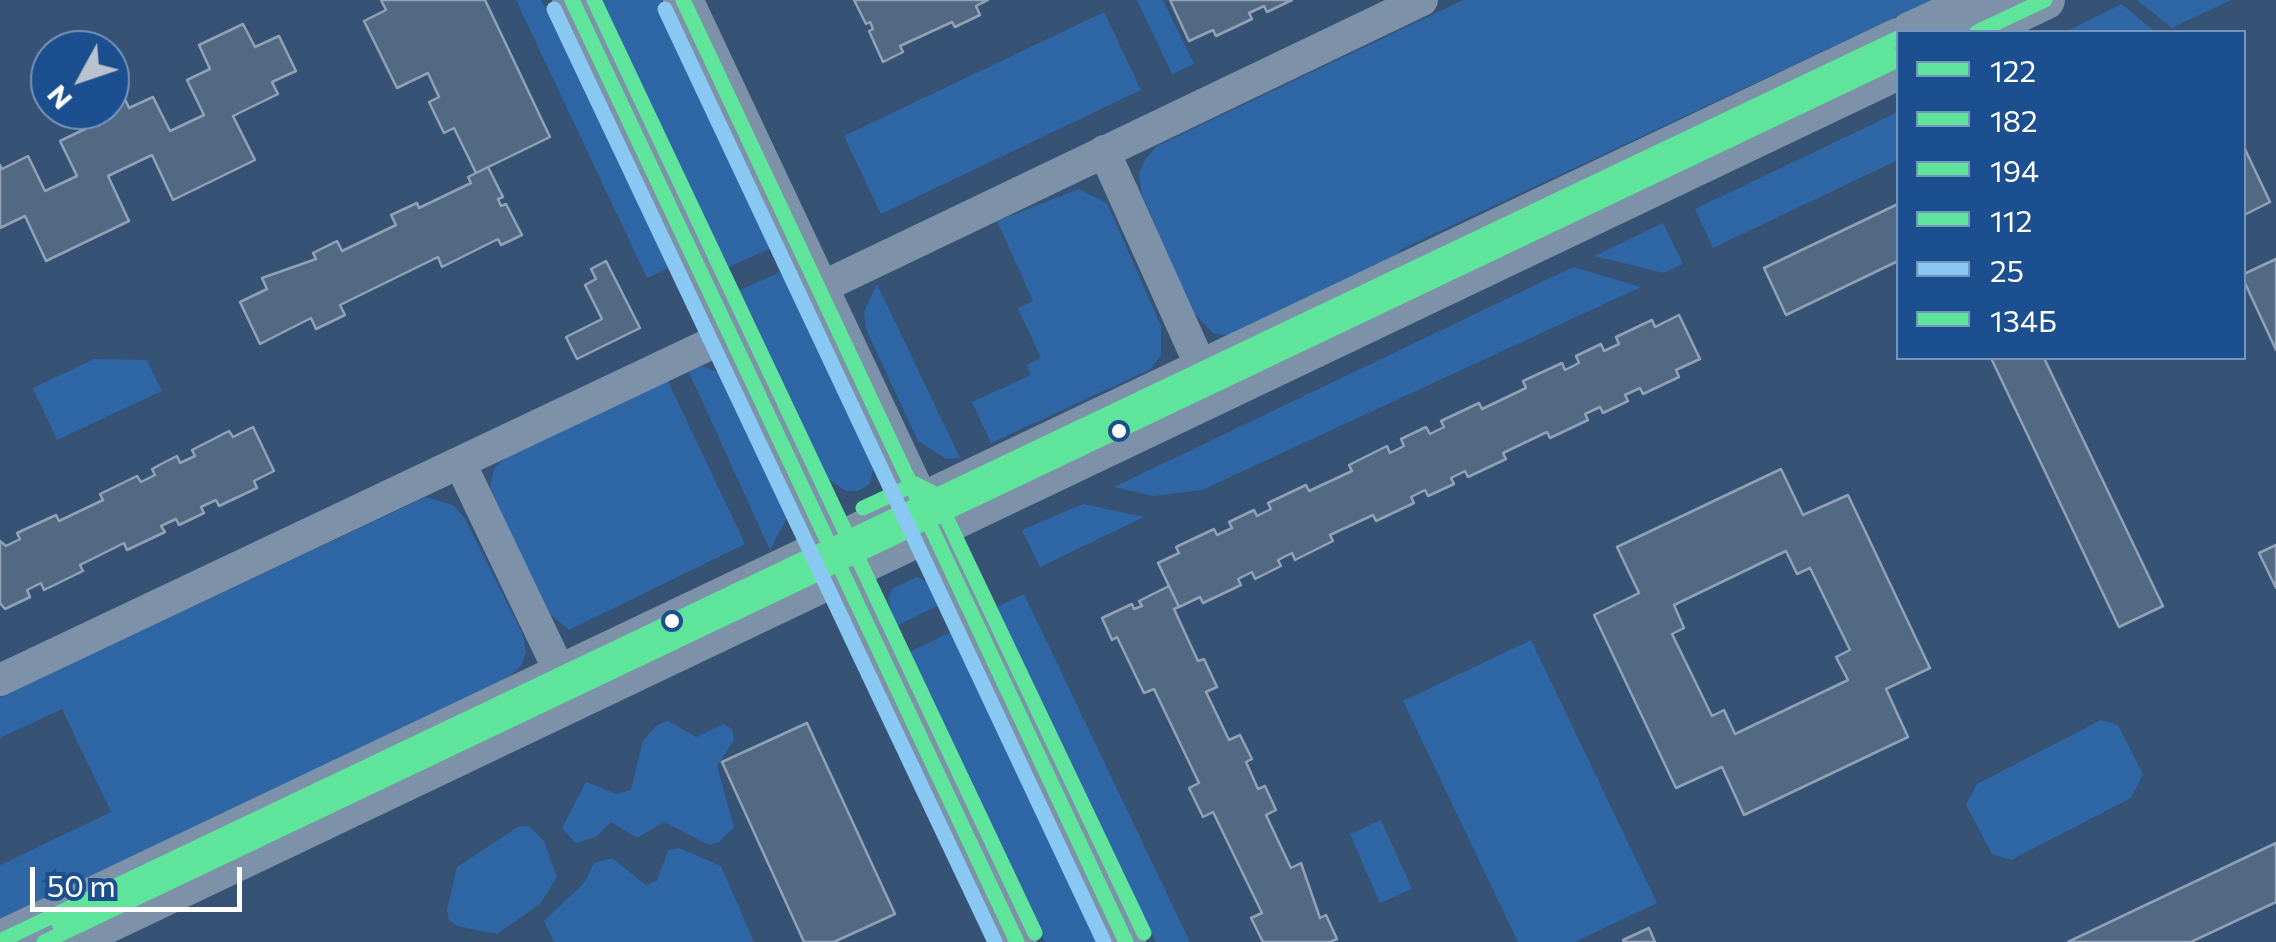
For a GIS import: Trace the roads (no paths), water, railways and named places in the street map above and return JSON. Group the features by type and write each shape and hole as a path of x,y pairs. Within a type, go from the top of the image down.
{"street":[{"path":"572,0 1017,942"},
{"path":"683,0 1126,942"},
{"path":"818,288 1422,0"},
{"path":"1914,30 1979,0"},
{"path":"1981,30 2045,0"},
{"path":"0,941 567,687 836,560 1208,382 1896,39"},
{"path":"1208,382 1896,71"},
{"path":"1104,152 1208,382"},
{"path":"0,680 731,334"},
{"path":"460,462 567,687"},
{"path":"68,942 567,687"}]}
